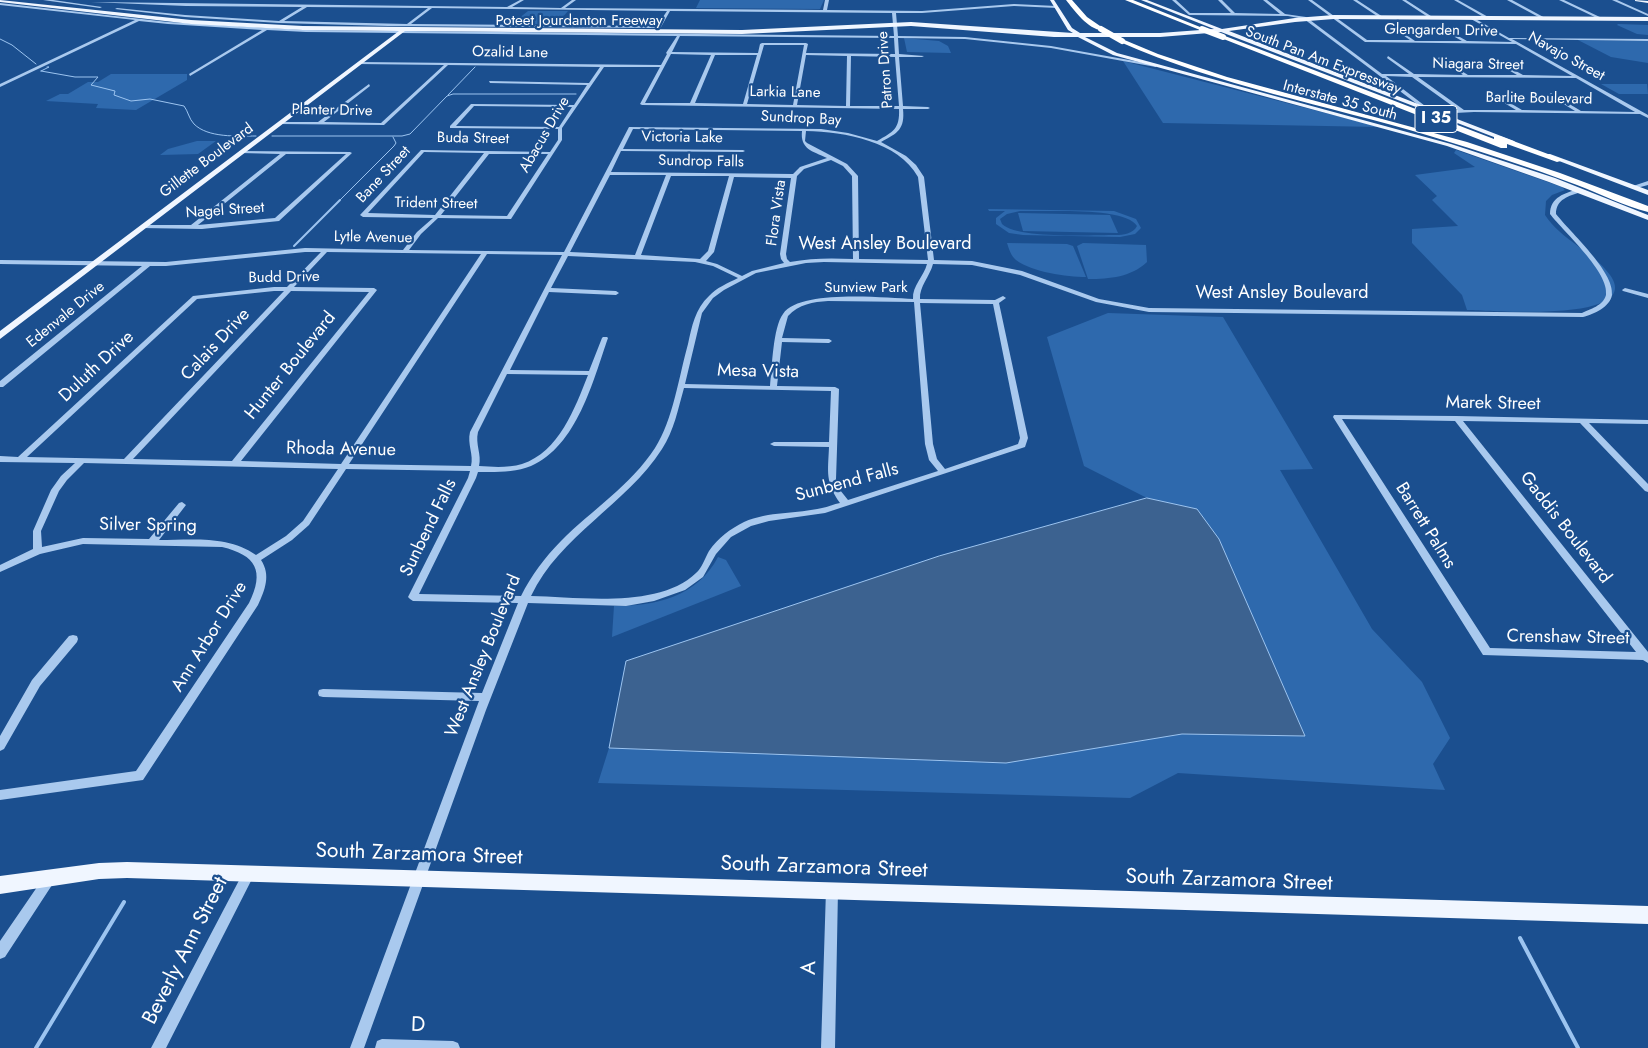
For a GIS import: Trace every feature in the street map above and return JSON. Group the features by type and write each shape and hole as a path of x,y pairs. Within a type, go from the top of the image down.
{"highway":[{"name":"South Pan Am Expressway","path":"1128,0 1202,26 1648,202"},
{"path":"1134,0 1202,26"},
{"name":"South Pan Am Expressway","path":"1070,2 1085,18 1101,29 1122,41 1174,63 1248,86 1436,135 1543,169 1648,209"},
{"path":"1383,99 1560,160"},
{"path":"1436,135 1485,151 1648,218"}],"main road":[{"name":"Poteet Jourdanton Freeway","path":"18,0 150,15"},
{"name":"Interstate 35 South","path":"1052,0 1070,28 1099,47 1156,66 1414,135 1491,159 1648,218"},
{"name":"Interstate 35 South","path":"1143,0 1202,26 1211,26 1222,34 1232,32 1437,113 1648,193"},
{"path":"1637,0 1648,2"},
{"name":"Poteet Jourdanton Freeway","path":"0,2 262,26 762,32 895,23 1078,35 1222,34"},
{"path":"1099,47 1096,41 1104,38 1163,38 1218,34 1261,24 1308,19 1381,17 1648,19"},
{"path":"1056,34 1070,28 1086,32 1165,32 1205,28 1206,26 1202,26"},
{"path":"1211,26 1232,32"},
{"name":"Gillette Boulevard","path":"0,336 404,28"},
{"path":"1056,34 1093,44"},
{"name":"South Zarzamora Street","path":"0,885 127,870 1648,915"}],"street":[{"name":"Poteet Jourdanton Freeway","path":"44,0 150,15 404,28"},
{"path":"86,5 100,0"},
{"path":"186,5 199,0"},
{"path":"239,6 253,0"},
{"path":"293,6 308,0"},
{"path":"348,7 362,0"},
{"path":"508,8 522,0"},
{"path":"561,9 574,0"},
{"path":"825,11 827,0"},
{"path":"910,12 960,9 1034,0"},
{"path":"1174,0 1189,14 1284,15 1308,19 1406,95 1427,109"},
{"path":"1220,0 1235,14"},
{"path":"1265,0 1284,15"},
{"path":"1310,0 1334,18"},
{"path":"1355,0 1381,17"},
{"path":"1404,0 1432,18"},
{"path":"1456,0 1488,18"},
{"path":"1509,0 1545,19"},
{"path":"1562,0 1602,19"},
{"path":"1614,0 1648,15"},
{"name":"Poteet Jourdanton Freeway","path":"0,2 138,20 266,29 404,28"},
{"path":"93,2 239,6 894,12 950,11 1014,5 1056,6"},
{"path":"402,7 411,2"},
{"path":"456,8 464,3"},
{"path":"0,86 172,5"},
{"path":"279,22 306,6"},
{"name":"Gillette Boulevard","path":"404,28 431,8"},
{"path":"657,30 668,10"},
{"name":"Patron Drive","path":"876,143 890,137 899,129 902,121 894,12"},
{"name":"Glengarden Drive","path":"1334,18 1366,42 1516,43"},
{"name":"Navajo Street","path":"1472,18 1648,117"},
{"path":"1392,26 1415,42"},
{"path":"1440,27 1466,42"},
{"path":"190,75 266,29"},
{"name":"Poteet Jourdanton Freeway","path":"657,30 679,34 965,38 1033,44 1156,66"},
{"path":"661,66 679,34"},
{"path":"1508,38 1648,40"},
{"path":"745,105 762,44 806,44 796,106"},
{"path":"668,53 759,54"},
{"path":"692,105 713,54"},
{"path":"804,54 922,56"},
{"path":"848,106 849,55"},
{"path":"551,65 558,56"},
{"path":"1388,57 1462,111"},
{"path":"1439,58 1466,76"},
{"path":"1491,58 1521,76"},
{"name":"Ozalid Lane","path":"359,63 661,66"},
{"name":"Planter Drive","path":"280,123 382,124 447,64"},
{"name":"Abacus Drive","path":"509,218 561,137 560,128 602,66"},
{"name":"Larkia Lane","path":"661,66 642,104 928,108"},
{"name":"Niagara Street","path":"1380,75 1576,77"},
{"path":"490,82 590,84"},
{"path":"320,123 369,85"},
{"path":"1493,94 1520,112"},
{"path":"1551,94 1580,112"},
{"path":"1397,97 1404,98 1406,95"},
{"path":"560,128 452,127 473,105 576,106"},
{"name":"Barlite Boulevard","path":"1437,113 1462,111 1640,113"},
{"name":"Sundrop Bay","path":"631,128 804,130 843,133 876,143 906,158 919,171 931,262"},
{"name":"Sunbend Falls","path":"631,128 474,432 472,439 476,462 472,478 413,597 626,602 660,597 682,588 700,575 728,535 748,524 769,518 822,511 1016,448 1023,442 1024,438 999,300"},
{"path":"804,130 803,141 805,144 847,167 855,176 856,260"},
{"name":"Victoria Lake","path":"620,150 743,151"},
{"name":"Buda Street","path":"423,151 551,153"},
{"name":"Bane Street","path":"364,216 423,151"},
{"path":"241,152 284,153"},
{"path":"405,251 437,216 488,152"},
{"path":"192,228 284,153"},
{"name":"Nagel Street","path":"144,227 192,228 277,220 350,153 284,153"},
{"name":"Flora Vista","path":"788,264 783,254 794,176 802,168 831,158"},
{"name":"Sundrop Falls","path":"608,173 794,176"},
{"path":"637,257 669,174"},
{"path":"702,261 710,252 732,175"},
{"path":"1633,188 1648,184"},
{"path":"1579,191 1558,199 1553,204 1553,214 1568,232 1598,255"},
{"name":"Trident Street","path":"364,216 509,218"},
{"name":"Lytle Avenue","path":"0,262 179,263 295,250 566,254 672,257 702,261 725,269 742,278"},
{"name":"Calais Drive","path":"127,461 326,250"},
{"path":"256,558 282,543 301,528 485,253"},
{"name":"West Ansley Boulevard","path":"357,1048 484,697 525,599 542,568 557,550 625,489 654,456 665,438 699,313 715,294 742,278 762,270 788,264 824,260 972,263 1008,269 1105,303 1130,308 1170,312 1567,316 1583,315 1608,309"},
{"path":"931,262 928,273 918,288 917,300 930,451 933,460 943,472"},
{"name":"Edenvale Drive","path":"0,386 148,264"},
{"path":"1623,281 1625,290 1623,298"},
{"name":"Budd Drive","path":"195,297 260,290 374,290"},
{"name":"Hunter Boulevard","path":"235,464 374,290"},
{"path":"547,290 616,293"},
{"path":"1625,290 1648,296"},
{"name":"Duluth Drive","path":"20,459 195,297"},
{"name":"Sunview Park","path":"773,388 784,316 791,309 806,302 828,299 999,300"},
{"name":"Rhoda Avenue","path":"0,458 475,469 517,468 529,464 546,452 560,438 570,423 605,338"},
{"path":"780,340 829,341"},
{"path":"505,372 591,373"},
{"name":"Mesa Vista","path":"680,386 835,389 832,445"},
{"name":"Marek Street","path":"1337,416 1648,422"},
{"name":"Barrett Palms","path":"1337,416 1487,652"},
{"name":"Gaddis Boulevard","path":"1456,418 1647,657"},
{"path":"1582,421 1648,489"},
{"path":"774,444 832,445 833,484 846,504"},
{"path":"38,552 37,531 56,490 82,460"},
{"path":"152,542 182,505"},
{"name":"Silver Spring","path":"0,569 38,552 83,541 230,545 242,549 256,558"},
{"name":"Ann Arbor Drive","path":"139,776 256,598 262,580 261,568 256,558"},
{"path":"0,746 36,683 73,638"},
{"name":"Crenshaw Street","path":"1487,652 1647,657"},
{"path":"323,693 484,697"},
{"path":"0,795 139,776"},
{"name":"Beverly Ann Street","path":"158,1048 249,873"},
{"path":"0,952 51,878"},
{"name":"A","path":"828,1048 832,890"},
{"name":"D","path":"382,1047 453,1048"}],"shaded area":[{"path":"700,0 824,0 820,9 696,8"},
{"path":"528,11 568,11 550,23 513,23"},
{"path":"1618,24 1648,25 1648,35 1637,34"},
{"path":"904,38 939,41 948,46 951,53 907,52"},
{"path":"1578,40 1648,41 1648,63 1611,57"},
{"path":"1123,61 1380,127 1163,123"},
{"path":"111,74 187,74 187,80 136,110 96,108 98,104 46,101 60,94 68,94 88,82 98,82"},
{"path":"1601,84 1647,84 1648,94 1619,94"},
{"path":"197,141 216,141 198,154 160,155 168,149"},
{"path":"1456,150 1562,187 1565,190 1552,195 1546,201 1545,215 1560,232 1603,267 1610,275 1615,291 1605,301 1585,308 1530,312 1467,310 1462,295 1412,243 1412,229 1458,226 1432,200 1437,196 1415,175 1475,167 1454,153"},
{"path":"988,209 1114,211 1136,219 1141,228 1135,234 1120,237 1023,235 1009,233 996,224 996,218 1005,211 989,211","holes":["1020,211 1083,211 1117,215 1130,220 1137,226 1135,229 1122,235 1056,235 1023,232 1010,229 1002,224 1000,219 1007,214"]},
{"path":"1018,213 1110,215 1118,233 1023,231"},
{"path":"1007,243 1067,244 1073,246 1086,277 1060,275 1031,268 1014,258"},
{"path":"1083,243 1146,245 1147,262 1127,274 1088,279 1077,246"},
{"path":"1108,313 1223,317 1313,469 1280,470 1372,629 1422,682 1450,738 1433,764 1445,790 1178,773 1130,798 598,783 609,748 1006,763 1182,734 1304,736 1197,509 1147,498 1084,466 1047,337"},
{"path":"1147,498 1197,509 1219,539 1305,736 1182,734 1006,763 609,748 626,661 939,556"},
{"path":"718,557 726,560 741,586 612,637 614,606 630,606 660,601 687,590 699,582"}],"waterway":[{"path":"0,39 12,45 36,64"},
{"path":"47,67 49,67 41,71 75,77 98,77 91,85 115,91 114,95 131,101 150,99 184,106 194,124 207,132 223,135 256,136"},
{"path":"448,95 475,67"},
{"path":"272,136 402,136 410,134 447,96 453,94 576,94"},
{"path":"294,246 394,146 396,143 393,137"},
{"path":"36,1048 124,902"},
{"path":"1520,938 1578,1048"}]}
